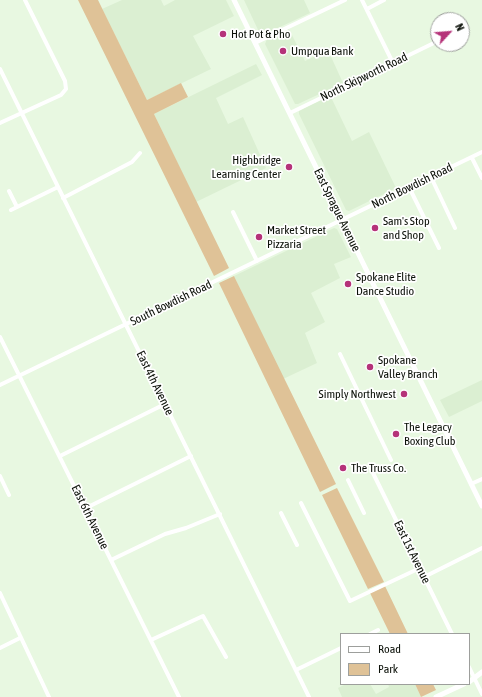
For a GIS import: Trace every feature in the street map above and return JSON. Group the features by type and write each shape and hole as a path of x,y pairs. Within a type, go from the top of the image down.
{"main road":[{"name":"East Sprague Avenue","path":"234,0 482,506"},
{"path":"475,679 482,672"},
{"path":"470,682 482,678"},
{"path":"436,697 462,685"}],"street":[{"path":"0,123 60,95 66,89 65,81 25,0"},
{"path":"255,43 345,0"},
{"path":"362,0 393,63"},
{"path":"367,9 384,0"},
{"name":"North Skipworth Road","path":"290,113 430,45"},
{"name":"East 4th Avenue","path":"0,69 192,456 309,697"},
{"path":"63,198 132,162 140,152"},
{"name":"North Bowdish Road","path":"342,219 482,152"},
{"path":"472,158 482,178"},
{"path":"431,177 455,228"},
{"path":"11,210 58,187"},
{"path":"410,187 439,248"},
{"path":"9,191 17,207"},
{"path":"234,212 257,261"},
{"name":"South Bowdish Road","path":"0,385 342,219"},
{"name":"East 6th Avenue","path":"0,337 179,697"},
{"path":"340,354 391,460"},
{"path":"60,456 166,404"},
{"path":"86,508 192,456"},
{"name":"East 1st Avenue","path":"371,469 452,633"},
{"path":"0,476 9,495"},
{"path":"471,484 482,479"},
{"path":"348,480 364,513"},
{"path":"301,503 350,601 420,568"},
{"path":"281,513 297,545"},
{"path":"111,560 165,534 186,528 220,514"},
{"path":"424,577 482,548"},
{"path":"0,593 49,697"},
{"path":"150,640 203,616 226,657"},
{"path":"372,633 378,630"},
{"path":"0,648 20,638"},
{"path":"296,670 340,648"},
{"path":"470,669 482,694"}],"shaded area":[{"path":"122,0 161,0 164,6 175,0 226,0 234,16 193,36 211,69 147,100 102,9"},
{"path":"244,0 304,0 310,13 263,35 260,34"},
{"path":"289,29 305,61 328,50 343,83 298,104 295,104 265,44 267,39"},
{"path":"256,64 262,75 216,98 228,124 243,117 266,168 196,202 154,114"},
{"path":"330,95 352,141 369,132 396,188 349,211 346,210 299,114 299,111"},
{"path":"334,228 337,229 351,257 334,264 340,278 311,293 325,322 305,333 317,363 283,379 234,276"},
{"path":"482,380 482,401 449,417 440,400"},
{"path":"344,685 371,685 376,694 389,687 388,685 415,685 421,697 342,697 338,688"}],"green space":[{"path":"78,0 98,0 147,100 181,83 188,97 154,114 229,268 214,276"},
{"path":"234,276 336,484 320,492 219,283"},
{"path":"337,488 384,582 368,589 322,495"},
{"path":"385,586 408,633 390,633 370,593"},
{"path":"415,685 434,685 436,690 421,697"}],"place":[{"name":"Hot Pot & Pho","path":"223,34"},
{"name":"Umpqua Bank","path":"283,51"},
{"name":"Highbridge Learning Center","path":"289,167"},
{"name":"Sam's Stop and Shop","path":"375,228"},
{"name":"Market Street Pizzaria","path":"259,237"},
{"name":"Spokane Elite Dance Studio","path":"348,284"},
{"name":"Spokane Valley Branch","path":"370,367"},
{"name":"Simply Northwest","path":"404,394"},
{"name":"The Legacy Boxing Club","path":"396,434"},
{"name":"The Truss Co.","path":"343,468"}]}
